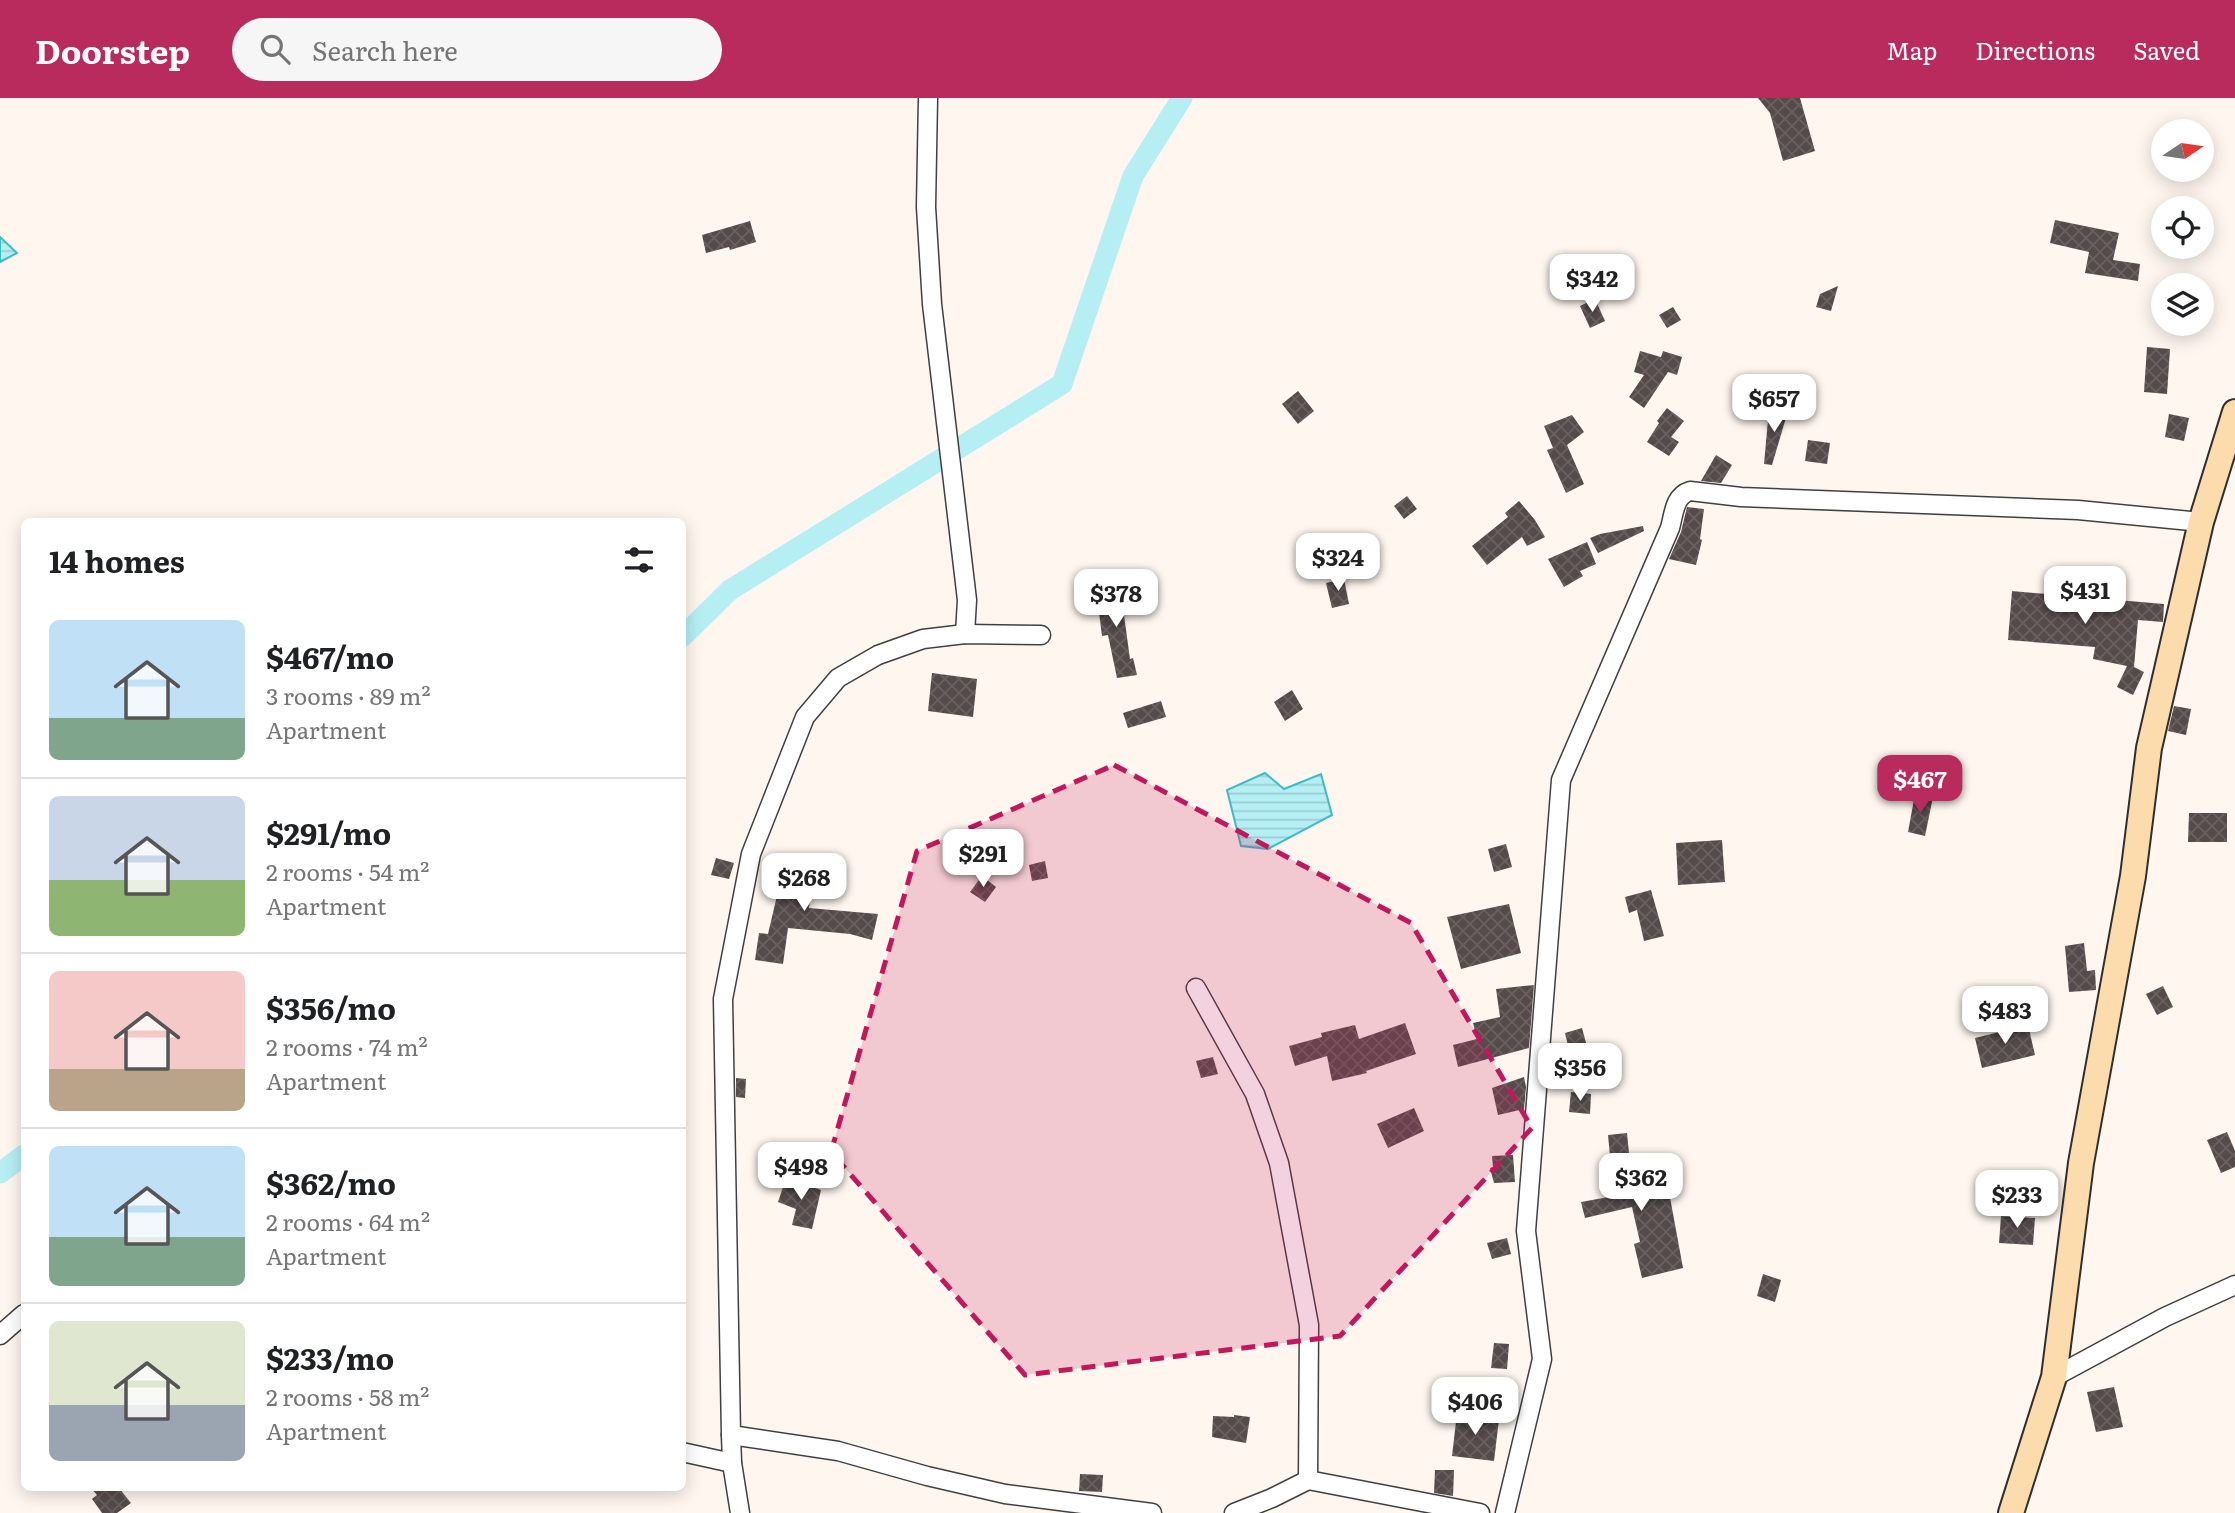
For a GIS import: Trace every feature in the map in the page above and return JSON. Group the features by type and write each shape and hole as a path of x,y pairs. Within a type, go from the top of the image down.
{"main road":[{"path":"2011,1513 2054,1377 2081,1163 2133,876 2149,748 2201,522 2235,412"}],"street":[{"path":"928,98 926,206 932,304 967,600 965,634"},
{"path":"1504,1513 1542,1359 1526,1231 1561,780 1670,528 1682,494 1690,491 1741,497 2078,510 2201,522"},
{"path":"740,1513 732,1464 731,1435 723,999 751,854 804,717 838,678 878,655 923,639 965,634 1041,635"},
{"path":"1196,988 1255,1094 1279,1163 1308,1325 1308,1480"},
{"path":"2054,1377 2165,1317 2235,1285"},
{"path":"0,1335 21,1317"},
{"path":"731,1435 838,1451 1005,1494 1152,1513"},
{"path":"686,1453 732,1464"},
{"path":"1234,1513 1308,1480 1480,1513"}],"highlighted area":[{"path":"1114,765 1411,923 1532,1128 1340,1336 1025,1375 831,1152 917,851"}],"water":[{"path":"0,237 17,253 0,262"},
{"path":"1265,773 1284,789 1321,774 1332,815 1268,849 1241,846 1227,790"}],"building":[{"path":"1758,98 1800,98 1815,151 1783,161 1770,113"},
{"path":"2055,220 2119,233 2113,260 2140,264 2138,281 2085,273 2089,252 2050,243"},
{"path":"750,221 756,242 730,250 729,247 706,253 702,235"},
{"path":"1608,275 1614,291 1597,296 1591,280"},
{"path":"1838,286 1831,311 1816,307 1820,294"},
{"path":"1595,299 1605,321 1590,328 1580,306"},
{"path":"1673,307 1681,320 1667,328 1659,315"},
{"path":"2147,347 2170,349 2167,394 2144,392"},
{"path":"1640,351 1661,357 1663,351 1682,357 1677,375 1668,372 1644,408 1629,397 1644,375 1634,372"},
{"path":"1298,391 1314,411 1298,424 1282,404"},
{"path":"1667,408 1684,421 1671,437 1679,442 1669,456 1647,442"},
{"path":"1769,409 1788,411 1772,465 1764,464"},
{"path":"2169,414 2189,418 2184,441 2165,437"},
{"path":"1572,415 1584,432 1567,445 1584,484 1566,493 1547,450 1553,448 1544,426"},
{"path":"1808,440 1830,443 1827,464 1805,461"},
{"path":"1716,455 1732,465 1721,483 1701,481"},
{"path":"1407,496 1417,509 1404,519 1394,506"},
{"path":"1519,501 1545,537 1527,546 1522,537 1487,565 1472,546 1508,517 1505,513"},
{"path":"1687,507 1704,509 1702,540 1696,565 1669,559 1681,532"},
{"path":"1643,526 1644,531 1598,553 1590,538 1600,534"},
{"path":"1587,542 1596,564 1580,571 1583,576 1564,587 1548,559"},
{"path":"1344,579 1349,604 1332,608 1326,583"},
{"path":"1120,586 1130,659 1133,658 1137,675 1117,678 1108,635 1102,636 1096,589"},
{"path":"2012,591 2164,604 2163,622 2138,620 2134,667 2144,672 2133,695 2117,687 2127,666 2093,659 2095,647 2008,640"},
{"path":"932,673 977,679 973,717 928,711"},
{"path":"1292,690 1303,709 1285,721 1274,702"},
{"path":"1161,701 1166,717 1128,728 1123,713"},
{"path":"2174,706 2191,709 2186,735 2168,731"},
{"path":"1915,794 1933,797 1925,836 1908,832"},
{"path":"2189,813 2227,813 2227,842 2188,842"},
{"path":"1722,840 1725,882 1678,885 1676,843"},
{"path":"1506,844 1512,867 1494,872 1488,849"},
{"path":"716,858 734,863 729,879 711,875"},
{"path":"774,861 814,866 809,908 878,914 872,940 850,934 788,928 783,964 755,960 759,933 768,934 779,887 771,886"},
{"path":"1045,861 1048,878 1032,881 1029,865"},
{"path":"982,876 996,887 985,902 970,892"},
{"path":"1651,890 1664,936 1644,941 1637,910 1629,913 1625,897"},
{"path":"1509,904 1521,953 1461,969 1447,917"},
{"path":"2084,943 2087,971 2095,970 2096,990 2069,992 2065,946"},
{"path":"1534,985 1529,1048 1458,1067 1453,1045 1477,1039 1473,1023 1500,1017 1496,989"},
{"path":"2163,986 2173,1007 2157,1015 2146,994"},
{"path":"1405,1023 1416,1054 1366,1071 1367,1073 1332,1081 1327,1056 1295,1066 1289,1046 1322,1037 1321,1033 1355,1025 1359,1039"},
{"path":"2028,1025 2035,1055 1982,1068 1975,1038"},
{"path":"1582,1028 1588,1050 1570,1054 1565,1033"},
{"path":"1213,1057 1218,1074 1201,1078 1196,1061"},
{"path":"1524,1077 1524,1109 1498,1115 1492,1088"},
{"path":"736,1078 746,1079 745,1098 736,1097"},
{"path":"1571,1092 1591,1094 1590,1114 1569,1112"},
{"path":"1414,1108 1424,1131 1388,1148 1377,1124"},
{"path":"2227,1132 2235,1151 2235,1167 2221,1173 2207,1140"},
{"path":"1627,1133 1630,1163 1636,1163 1636,1191 1657,1187 1658,1195 1669,1192 1683,1268 1642,1278 1634,1244 1640,1242 1632,1207 1585,1218 1581,1202 1614,1196 1613,1155 1610,1156 1608,1135"},
{"path":"1513,1155 1515,1182 1494,1183 1490,1168 1493,1167 1492,1156"},
{"path":"786,1178 821,1190 812,1229 792,1225 796,1209 778,1202"},
{"path":"2001,1216 2035,1218 2033,1245 1999,1243"},
{"path":"1507,1238 1511,1254 1492,1259 1487,1243"},
{"path":"1763,1274 1781,1280 1775,1302 1757,1296"},
{"path":"1494,1343 1509,1344 1507,1369 1491,1368"},
{"path":"2114,1387 2123,1427 2096,1432 2087,1392"},
{"path":"1457,1413 1499,1419 1494,1461 1452,1456"},
{"path":"1213,1416 1250,1417 1246,1443 1212,1437"},
{"path":"1435,1470 1454,1470 1453,1496 1434,1493"},
{"path":"1080,1474 1103,1475 1102,1492 1079,1491"},
{"path":"94,1491 121,1491 131,1503 117,1513 102,1513 92,1499 97,1495"}],"waterway":[{"path":"686,633 730,590 1062,384 1133,176 1182,98"},
{"path":"0,1173 21,1157"}]}
